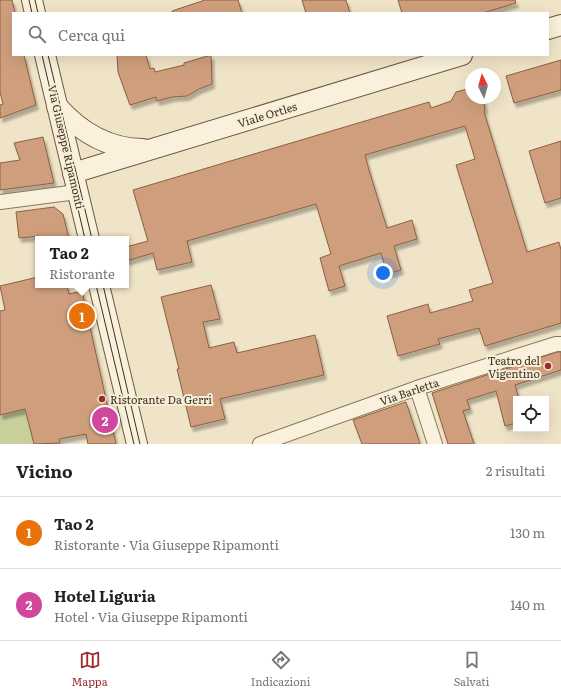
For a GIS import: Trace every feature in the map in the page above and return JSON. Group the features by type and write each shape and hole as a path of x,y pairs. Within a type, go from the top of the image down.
{"street":[{"path":"32,0 35,12"},
{"name":"Via Giuseppe Ripamonti","path":"45,56 88,236"},
{"name":"Viale Ortles","path":"75,182 153,149 459,56"},
{"path":"57,105 82,129 92,136 106,142 132,149 153,149"},
{"path":"0,202 75,182"},
{"path":"100,288 137,444"},
{"name":"Via Barletta","path":"260,444 417,388 556,344 561,344"},
{"path":"417,388 435,444"}],"green space":[{"path":"25,409 34,444 0,444 0,415"}],"building":[{"path":"0,0 12,0 15,12 12,12 12,56 24,56 36,105 0,118 0,105 3,104 0,92"},
{"path":"205,0 238,0 242,12 172,12"},
{"path":"302,0 346,0 350,12 306,12"},
{"path":"398,0 515,0 516,3 486,12 402,12"},
{"path":"117,56 146,56 150,69 154,68 155,72 184,65 184,63 211,56 212,84 187,96 172,97 157,101 156,97 130,105 118,72"},
{"path":"561,60 561,90 514,103 506,76"},
{"path":"465,90 465,104 484,104 484,112 527,252 559,242 561,250 561,323 485,346 479,328 438,339 440,344 398,356 387,316 428,304 430,313 473,301 469,290 493,283 456,165 475,159 465,126 365,155 387,228 412,220 417,239 394,246 401,270 387,274 381,253 339,266 345,286 329,291 320,258 331,254 316,204 187,241 192,262 157,270 153,253 129,260 129,246 148,241 133,190 429,102 431,108 451,101 456,92"},
{"path":"43,137 54,183 0,190 0,163 20,160 14,143"},
{"path":"561,141 561,198 545,203 529,151"},
{"path":"54,207 63,214 68,236 35,236 19,238 16,212"},
{"path":"35,278 35,288 68,288 69,294 82,291 116,444 88,444 86,434 59,439 60,443 34,444 25,409 0,415 0,311 5,310 0,286"},
{"path":"211,285 220,319 203,322 209,348 234,342 237,353 315,335 324,375 220,399 225,419 191,427 177,369 179,369 161,297"},
{"path":"557,352 561,352 561,370 515,385 518,396 513,396 513,424 505,426 496,391 467,400 470,409 463,411 474,444 448,444 432,393"},
{"path":"406,402 420,444 362,444 353,420"}],"tram line":[{"path":"29,0 32,12"},
{"path":"35,0 38,12"},
{"path":"42,56 84,236"},
{"path":"48,56 91,236"},
{"path":"97,288 134,444"},
{"path":"104,288 140,444"}],"place":[{"name":"Tao 2","path":"82,316"},
{"name":"Teatro del Vigentino","path":"548,366"},
{"name":"Ristorante Da Gerri","path":"102,399"},
{"name":"Hotel Liguria","path":"105,420"}]}
